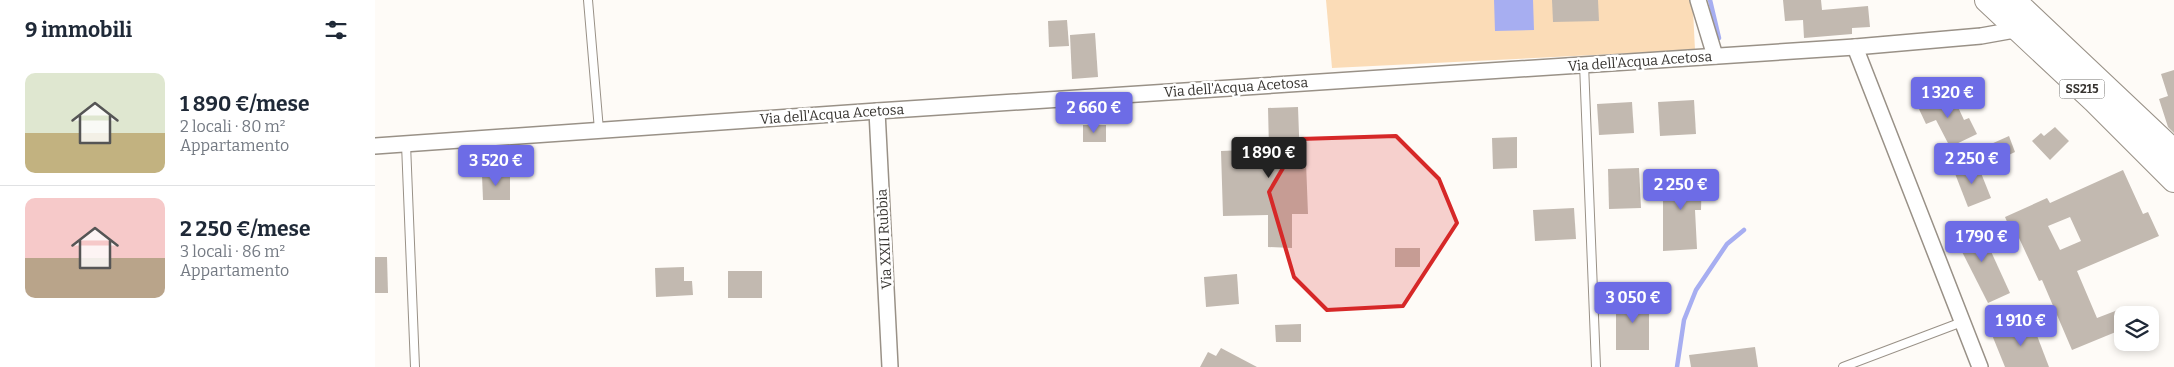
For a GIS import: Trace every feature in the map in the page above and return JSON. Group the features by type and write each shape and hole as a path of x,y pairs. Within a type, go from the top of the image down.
{"main road":[{"name":"SS215","path":"1987,0 2026,23 2174,152"},
{"name":"SS215","path":"2013,0 2026,23 2095,101 2174,180"}],"street":[{"path":"1698,0 1715,56"},
{"name":"Via dell'Acqua Acetosa","path":"375,146 1855,47 1981,36 2026,23"},
{"path":"1855,47 1980,367"},
{"name":"Via XXII Rubbia","path":"877,111 890,367"}],"lane":[{"path":"588,0 599,130"},
{"path":"1584,64 1596,367"},
{"path":"406,144 415,367"},
{"path":"1843,367 1962,322"}],"highlighted area":[{"path":"1396,136 1439,179 1457,223 1403,306 1327,310 1294,277 1269,192 1300,139"}],"shaded area":[{"path":"1326,0 1689,0 1693,10 1695,50 1332,68"}],"water":[{"path":"1494,0 1533,0 1534,30 1495,31"}],"building":[{"path":"1552,0 1598,0 1599,21 1553,22"},
{"path":"1783,0 1821,0 1822,10 1868,6 1870,27 1852,28 1852,34 1804,38 1803,20 1785,21"},
{"path":"1067,20 1069,46 1049,47 1048,21"},
{"path":"1095,33 1098,77 1072,79 1070,35"},
{"path":"2174,70 2174,133 2168,127 2159,99 2168,96 2161,74"},
{"path":"1951,92 1964,120 1969,118 1977,134 1950,147 1936,120 1926,124 1918,107"},
{"path":"1694,100 1696,134 1660,136 1658,102"},
{"path":"1632,102 1634,133 1599,135 1597,104"},
{"path":"1298,107 1300,162 1306,162 1308,214 1292,214 1292,248 1268,247 1268,215 1223,216 1221,151 1269,149 1268,108"},
{"path":"1083,125 1106,125 1106,142 1083,142"},
{"path":"2055,127 2069,141 2050,160 2032,141 2041,133 2044,136"},
{"path":"2009,136 2015,152 1998,160 1991,144"},
{"path":"1517,137 1517,168 1493,169 1492,138"},
{"path":"1977,163 1991,198 1968,207 1954,171"},
{"path":"1639,168 1641,208 1609,209 1608,169"},
{"path":"2123,170 2143,214 2148,212 2159,236 2077,271 2097,318 2114,311 2114,333 2072,350 2042,280 2039,281 2019,238 2015,240 2005,217 2047,198 2050,203","holes":["2070,217 2081,241 2060,250 2048,226"]},
{"path":"510,174 510,200 483,200 482,175"},
{"path":"1663,174 1702,174 1701,210 1695,210 1697,249 1663,251"},
{"path":"1574,208 1576,239 1535,241 1533,210"},
{"path":"1978,223 2010,293 1988,303 1953,234"},
{"path":"1395,248 1420,248 1420,267 1395,267"},
{"path":"375,257 387,257 388,293 375,293"},
{"path":"684,267 684,281 692,281 693,295 656,297 655,268"},
{"path":"728,271 762,271 762,298 728,298"},
{"path":"1237,274 1239,304 1206,307 1204,277"},
{"path":"1616,298 1649,298 1649,350 1616,350"},
{"path":"2031,320 2049,367 2005,367 1992,335"},
{"path":"1301,324 1301,342 1276,342 1275,325"},
{"path":"1755,347 1758,367 1691,367 1689,355"},
{"path":"1221,348 1257,367 1200,367 1208,352 1216,356"}],"waterway":[{"path":"1710,0 1719,38"},
{"path":"1677,367 1684,320 1696,290 1727,244 1744,230"}]}
